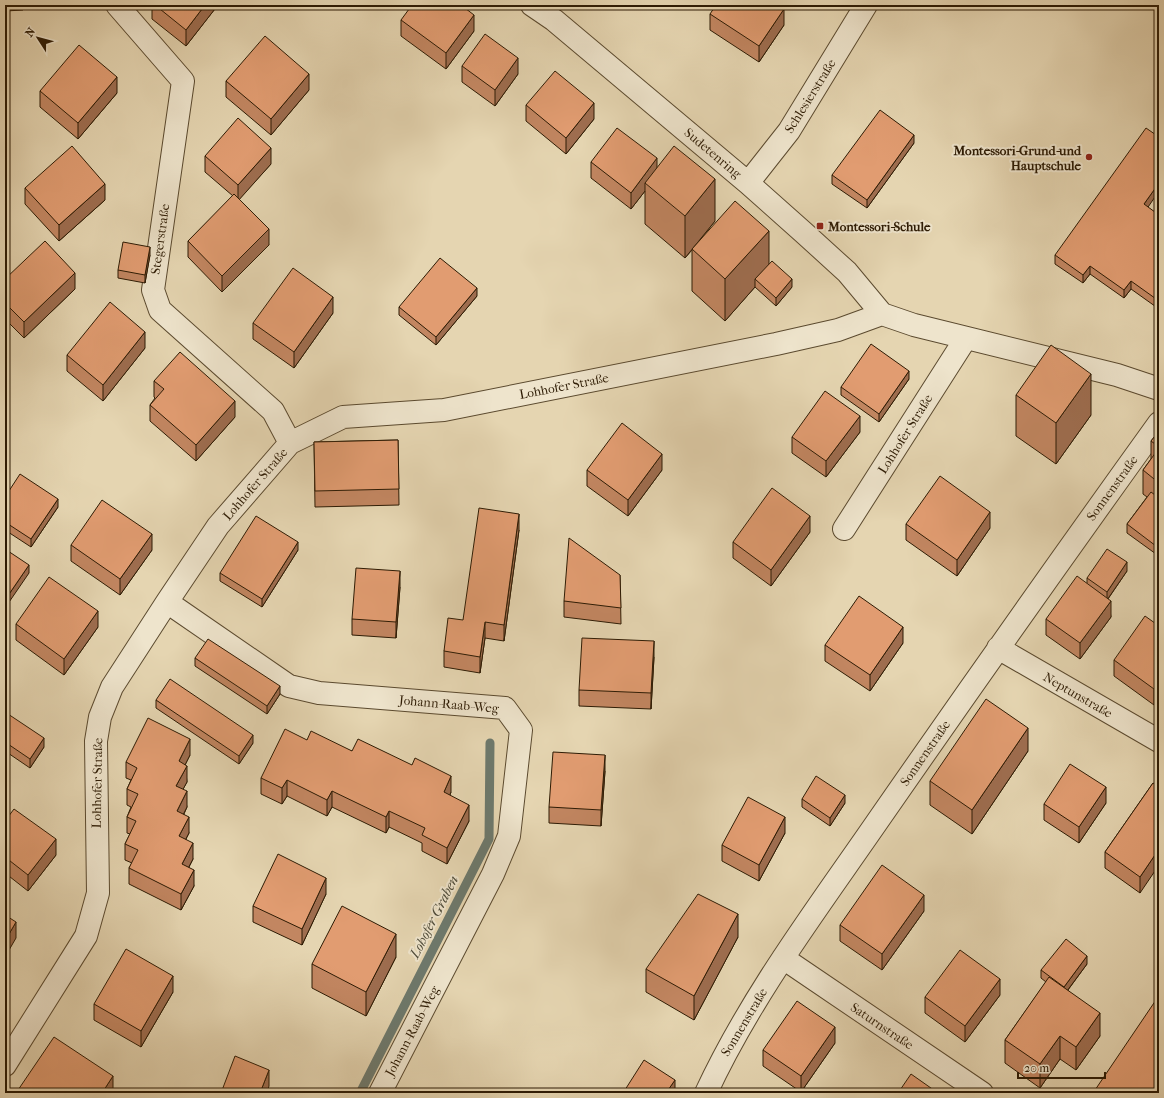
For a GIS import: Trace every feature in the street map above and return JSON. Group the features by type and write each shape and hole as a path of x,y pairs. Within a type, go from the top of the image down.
{"street":[{"name":"Stegerstraße","path":"117,5 182,81 153,290 160,310 273,411 290,443"},
{"name":"Sudetenring","path":"532,5 559,12 847,272 882,314"},
{"name":"Schlesierstraße","path":"748,183 789,131 866,5"},
{"name":"Lohhofer Straße","path":"5,1064 86,936 98,893 96,741 100,717 112,687 218,526 290,443 343,418 444,410 776,344 838,330 882,314"},
{"path":"882,314 914,325 1117,375 1159,389"},
{"name":"Lohhofer Straße","path":"844,529 966,338"},
{"name":"Sonnenstraße","path":"706,1093 722,1058 783,958 998,648 1159,422"},
{"name":"Johann-Raab-Weg","path":"167,602 289,686 319,693 505,708 521,730 510,836 493,874 380,1093"},
{"name":"Neptunstraße","path":"998,648 1159,741"},
{"name":"Saturnstraße","path":"783,958 982,1093"}],"building":[{"path":"155,5 205,5 186,30"},
{"path":"412,5 461,5 474,15 446,53 401,20"},
{"path":"716,5 778,5 784,9 759,46 710,14"},
{"path":"485,34 518,58 495,90 462,66"},
{"path":"265,36 309,74 271,119 226,81"},
{"path":"79,45 117,77 78,123 40,91"},
{"path":"555,71 594,103 566,138 526,105"},
{"path":"880,110 914,135 867,200 832,175"},
{"path":"238,118 271,148 238,185 205,156"},
{"path":"617,128 657,158 631,193 591,162"},
{"path":"1146,128 1159,137 1159,183 1144,204 1159,215 1159,301 1131,281 1124,290 1090,266 1083,275 1055,255"},
{"path":"72,146 105,184 59,225 25,188"},
{"path":"674,146 715,179 685,216 645,183"},
{"path":"234,194 269,229 222,276 188,241"},
{"path":"735,201 769,231 725,279 692,249"},
{"path":"45,241 75,273 24,322 5,303 5,279"},
{"path":"123,242 150,247 145,275 118,270"},
{"path":"440,258 477,288 436,337 399,307"},
{"path":"772,261 792,279 776,298 755,279"},
{"path":"293,268 333,297 294,352 253,323"},
{"path":"110,302 145,332 103,385 67,355"},
{"path":"871,344 909,371 879,414 841,387"},
{"path":"1051,345 1091,374 1056,423 1016,395"},
{"path":"180,352 235,401 196,445 150,405 164,389 154,381"},
{"path":"825,391 860,416 826,461 792,437"},
{"path":"622,423 662,454 628,500 587,470"},
{"path":"1159,431 1159,447 1151,441"},
{"path":"398,440 399,489 315,491 314,442"},
{"path":"1159,448 1159,483 1143,470"},
{"path":"20,474 58,499 31,539 5,522 5,497"},
{"path":"940,476 990,512 957,560 906,524"},
{"path":"772,488 810,516 771,570 733,542"},
{"path":"1151,492 1159,498 1159,542 1156,546 1127,524"},
{"path":"102,500 152,534 120,579 71,545"},
{"path":"479,508 519,514 504,625 485,622 480,657 444,651 448,618 463,620"},
{"path":"256,516 298,542 262,599 220,573"},
{"path":"569,538 620,575 621,608 564,601"},
{"path":"5,549 29,565 5,600"},
{"path":"1107,549 1127,562 1107,592 1087,578"},
{"path":"356,568 400,571 396,622 352,619"},
{"path":"1077,576 1111,601 1080,643 1046,619"},
{"path":"49,577 98,611 64,659 16,624"},
{"path":"859,596 903,627 870,675 825,645"},
{"path":"1145,616 1159,626 1159,682 1154,689 1114,660"},
{"path":"582,638 654,641 651,693 579,690"},
{"path":"208,639 280,686 267,706 195,658"},
{"path":"170,679 253,735 239,756 156,700"},
{"path":"986,699 1028,728 972,810 930,781"},
{"path":"5,712 44,738 30,759 5,742"},
{"path":"148,718 190,739 179,761 187,766 176,786 187,791 177,811 189,817 179,836 193,843 182,864 194,870 181,894 129,868 138,850 125,844 136,821 127,817 138,794 127,789 137,768 126,762"},
{"path":"285,729 307,740 311,731 352,751 358,739 412,765 415,758 451,776 444,792 469,805 447,848 422,835 425,828 389,811 386,817 332,791 327,800 287,780 282,788 261,778"},
{"path":"553,752 605,755 601,810 549,807"},
{"path":"1070,764 1106,787 1079,827 1044,804"},
{"path":"816,776 845,795 830,818 802,799"},
{"path":"1153,783 1159,786 1159,849 1140,877 1105,852"},
{"path":"748,797 785,817 759,865 722,845"},
{"path":"14,809 56,839 28,875 5,857 5,821"},
{"path":"278,854 326,878 302,929 253,906"},
{"path":"882,865 924,895 882,954 840,925"},
{"path":"698,894 738,914 694,996 646,969"},
{"path":"342,906 396,934 366,992 312,964"},
{"path":"5,915 16,922 5,941"},
{"path":"1066,939 1087,956 1064,987 1041,970"},
{"path":"126,949 173,976 141,1031 94,1004"},
{"path":"960,950 1000,979 965,1026 925,997"},
{"path":"1049,977 1100,1013 1076,1047 1060,1036 1040,1064 1005,1040"},
{"path":"1158,997 1159,1085 1153,1093 1093,1093"},
{"path":"797,1001 835,1027 801,1076 763,1050"},
{"path":"54,1037 113,1076 102,1093 16,1093"},
{"path":"235,1056 269,1070 260,1093 221,1093"},
{"path":"644,1060 675,1080 666,1093 623,1093"},
{"path":"911,1074 938,1093 898,1093"}],"waterway":[{"name":"Lohofer Graben","path":"360,1093 489,839 490,743"}],"place":[{"name":"Montessori-Grund-und Hauptschule","path":"1089,157"},
{"name":"Montessori-Schule","path":"820,226"}]}
